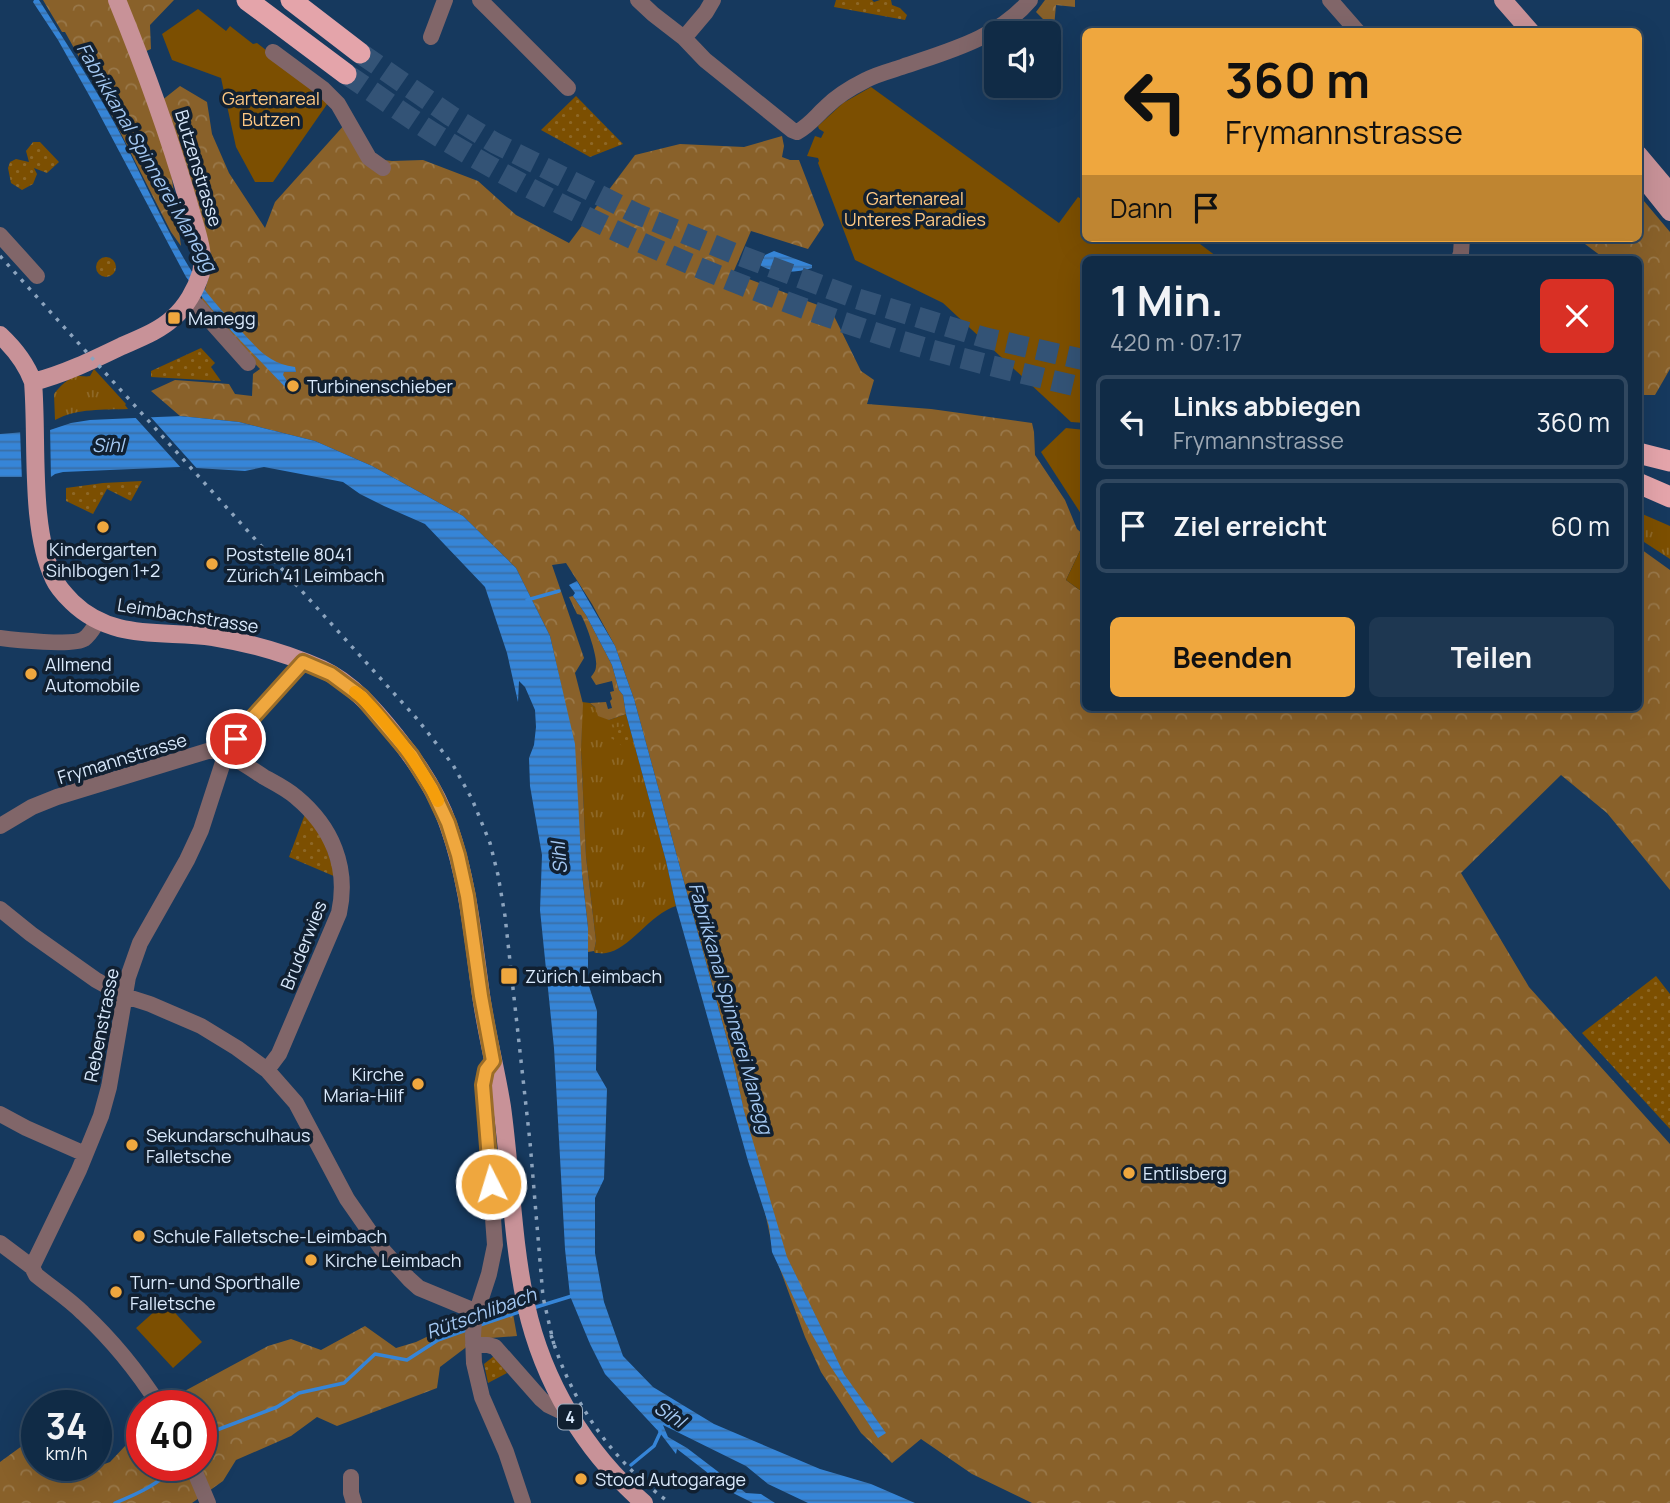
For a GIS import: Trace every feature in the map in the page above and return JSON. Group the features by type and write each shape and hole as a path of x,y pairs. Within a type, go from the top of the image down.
{"highway":[{"path":"247,0 346,74"},
{"path":"291,0 360,53"},
{"path":"1642,454 1670,461"},
{"path":"1642,478 1670,485"},
{"path":"1642,485 1670,496"}],"main road":[{"name":"Butzenstrasse","path":"117,0 173,148 199,240 202,266 194,288"},
{"path":"1503,0 1528,28"},
{"path":"1642,159 1670,192"},
{"path":"1642,177 1670,212"},
{"path":"33,382 51,378 160,328 174,318 194,288"},
{"name":"4","path":"0,335 19,356 33,382"},
{"name":"Leimbachstrasse","path":"33,382 40,530 55,581 81,611 122,630 225,639 261,647 331,674 362,697 411,755 432,789 448,823 458,855 493,1061"},
{"name":"4","path":"493,1061 502,1106 527,1307 544,1363 569,1415 610,1471 645,1503"}],"street":[{"path":"431,37 445,0"},
{"path":"480,0 568,88"},
{"path":"638,0 684,38 705,60 797,132 828,105 864,81 958,48 984,36 1004,25 1030,0"},
{"path":"684,38 713,0"},
{"path":"1330,0 1354,28"},
{"path":"273,51 338,104 369,158 383,168"},
{"path":"0,235 37,276"},
{"path":"194,288 248,363"},
{"path":"0,638 76,642 85,638 98,621"},
{"path":"226,753 246,725 303,662"},
{"name":"Frymannstrasse","path":"0,826 57,797 211,750 226,753"},
{"name":"Rebenstrasse","path":"32,1267 101,1116 109,1087 128,977 140,943 201,830 226,753"},
{"name":"Bruderwies","path":"226,753 294,795 312,812 328,834 343,876 339,913 279,1054 267,1070"},
{"path":"0,909 96,980 125,996 201,1026 267,1070 296,1103 346,1199 381,1248 419,1288 474,1328 495,1347 544,1402 569,1415"},
{"name":"Leimbachstrasse","path":"493,1061 486,1070 483,1085 495,1245 474,1328 474,1363 481,1394 506,1452 523,1503"},
{"path":"0,1114 85,1154"},
{"path":"0,1243 32,1267 36,1275 83,1313 117,1349 149,1390"},
{"path":"351,1478 354,1503"},
{"path":"199,1481 208,1503"}],"green space":[{"path":"43,0 174,0 150,25 151,49 137,55 169,156 181,246 171,232 112,116 65,32 62,32"},
{"path":"836,0 891,0 892,5 907,15 905,20 834,7"},
{"path":"1045,0 1075,0 1075,7 1056,5 1055,21 1045,21 1036,12"},
{"name":"Gartenareal Butzen","path":"198,9 226,31 230,26 253,44 257,43 330,100 273,182 255,182 236,147 221,78 172,60 162,34"},
{"path":"180,86 207,102 212,134 229,173 265,228 275,202 346,123 368,158 392,161 423,160 478,181 516,215 569,243 635,155 680,144 744,147 782,136 782,157 799,160 824,225 808,249 751,231 733,273 831,310 861,371 874,380 867,404 931,409 1032,423 1035,455 1065,500 1077,529 1082,533 1082,546 1066,580 1082,592 1082,711 1642,711 1642,550 1670,570 1670,890 1607,813 1561,775 1461,873 1529,987 1670,1144 1670,1503 1032,1503 972,1474 921,1439 892,1463 861,1433 821,1372 773,1250 734,1065 634,699 615,646 566,563 552,565 584,658 575,673 583,704 581,750 586,857 596,941 594,951 588,952 588,928 561,685 550,636 516,568 463,516 372,466 315,441 239,422 180,416 151,391 175,380 229,384 235,394 252,396 253,374 260,369 209,315 201,302 214,261 202,232 161,101"},
{"name":"Gartenareal Unteres Paradies","path":"871,87 1059,223 1078,197 1082,199 1082,242 1197,242 1216,256 1082,256 1082,423 1071,422 943,303 855,260 818,158 807,156 815,136 821,138 824,132 818,126 843,103"},
{"path":"576,96 623,144 590,157 541,130"},
{"path":"33,142 40,142 59,162 47,173 34,168 37,174 33,184 22,190 11,183 8,168 10,162 16,159 29,162 26,151"},
{"path":"1642,199 1670,232 1670,369 1655,395 1642,395 1642,256 1601,256 1582,242 1642,242"},
{"path":"106,257 113,260 116,267 113,274 106,277 99,274 96,267 99,260"},
{"path":"201,348 215,363 211,367 221,381 151,377 151,371"},
{"path":"94,369 128,409 82,412 55,420 54,394 68,380 78,376 90,376"},
{"path":"1066,428 1082,430 1082,515 1041,452"},
{"path":"142,481 131,501 107,489 93,514 66,501 66,488"},
{"path":"1642,514 1670,526 1670,559 1642,541"},
{"path":"1082,546 1082,592 1066,580"},
{"path":"573,596 612,665 623,695 626,714 609,720 598,716 595,707 590,703 606,702 608,709 612,708 610,692 614,691 612,681 596,685 591,677 596,668 595,655 583,619 577,614 569,597"},
{"path":"582,702 590,703 609,720 626,714 676,906 657,916 623,946 603,953 594,951 596,941 586,857 581,750"},
{"path":"626,726 632,746 624,747 611,738 608,728"},
{"path":"305,814 320,829 336,877 289,857"},
{"path":"1656,976 1670,994 1670,1129 1582,1033"},
{"path":"510,1297 517,1336 477,1339 440,1367 437,1388 337,1426 317,1417 291,1436 236,1460 223,1481 192,1503 0,1503 0,1462 21,1447 21,1481 112,1481 112,1460 126,1445 126,1481 217,1481 217,1390 187,1390 268,1346 291,1339 321,1350 365,1326 396,1348 416,1342"},
{"path":"165,1302 202,1342 173,1368 136,1328"},
{"path":"494,1356 507,1373 488,1383 484,1364"}],"water":[{"path":"34,0 39,0 106,108 169,232 201,285 260,351 278,363 295,367 296,372 284,372 289,384 286,388 219,318 186,277 94,104"},
{"path":"774,251 812,265 812,268 785,272 760,265 765,255"},
{"name":"Sihl","path":"180,416 239,422 315,441 372,466 463,516 516,568 550,636 575,744 582,874 588,928 588,983 597,1011 596,1070 607,1089 604,1179 595,1198 595,1253 604,1302 623,1356 653,1387 714,1424 820,1469 871,1484 915,1503 808,1503 768,1484 746,1466 663,1425 668,1437 687,1448 746,1493 761,1494 775,1503 753,1503 735,1494 677,1449 676,1454 605,1374 590,1344 570,1296 565,1249 554,1048 540,910 542,855 530,786 529,758 534,745 535,710 525,687 519,681 518,702 507,653 485,587 425,524 360,494 343,482 264,467 245,471 180,467 63,472 51,477 0,477 0,434 50,430 90,420"},
{"path":"577,581 615,646 634,699 734,1065 744,1111 787,1257 844,1374 886,1433 878,1438 827,1361 772,1252 769,1226 676,906 623,695 612,665 573,596 575,593 569,585"}],"pier":[{"path":"148,414 200,472 183,470 133,415"},
{"path":"50,426 51,481 22,481 20,429"}],"waterway":[{"name":"Fabrikkanal Spinnerei Manegg","path":"527,600 559,591"},
{"name":"Rütschlibach","path":"533,1308 572,1296"},
{"name":"Rütschlibach","path":"480,1325 522,1311"},
{"name":"Rütschlibach","path":"217,1430 277,1407 299,1393 344,1383 375,1354 407,1360 438,1340 469,1329"},
{"path":"631,1465 654,1446 660,1430"},
{"name":"Rütschlibach","path":"115,1503 158,1481"}],"tunnel":[{"path":"360,53 495,143 637,214 855,298 986,338 1082,359"},
{"path":"346,74 431,131 495,169 655,249 822,315 905,342 1082,387"}],"railway":[{"path":"0,256 418,720 453,765 472,799 490,843 505,916 530,1142 543,1297 554,1345"},
{"path":"551,1335 570,1384 597,1429 630,1469 670,1503"}],"slow traffic":[{"path":"355,692 411,755 438,801"}],"place":[{"name":"Manegg","path":"174,318"},
{"name":"Turbinenschieber","path":"293,386"},
{"name":"Kindergarten Sihlbogen 1+2","path":"103,527"},
{"name":"Poststelle 8041 Zürich 41 Leimbach","path":"212,564"},
{"name":"Allmend Automobile","path":"31,674"},
{"name":"Zürich Leimbach","path":"509,976"},
{"name":"Kirche Maria-Hilf","path":"418,1084"},
{"name":"Sekundarschulhaus Falletsche","path":"132,1145"},
{"name":"Entlisberg","path":"1129,1173"},
{"name":"Schule Falletsche-Leimbach","path":"139,1236"},
{"name":"Kirche Leimbach","path":"311,1260"},
{"name":"Turn- und Sporthalle Falletsche","path":"116,1292"},
{"name":"Stood Autogarage","path":"581,1479"}],"route":[{"path":"236,739 303,662 323,669 362,697 411,755 432,789 448,823 463,875 493,1061 486,1070 483,1085 491,1184"}]}
